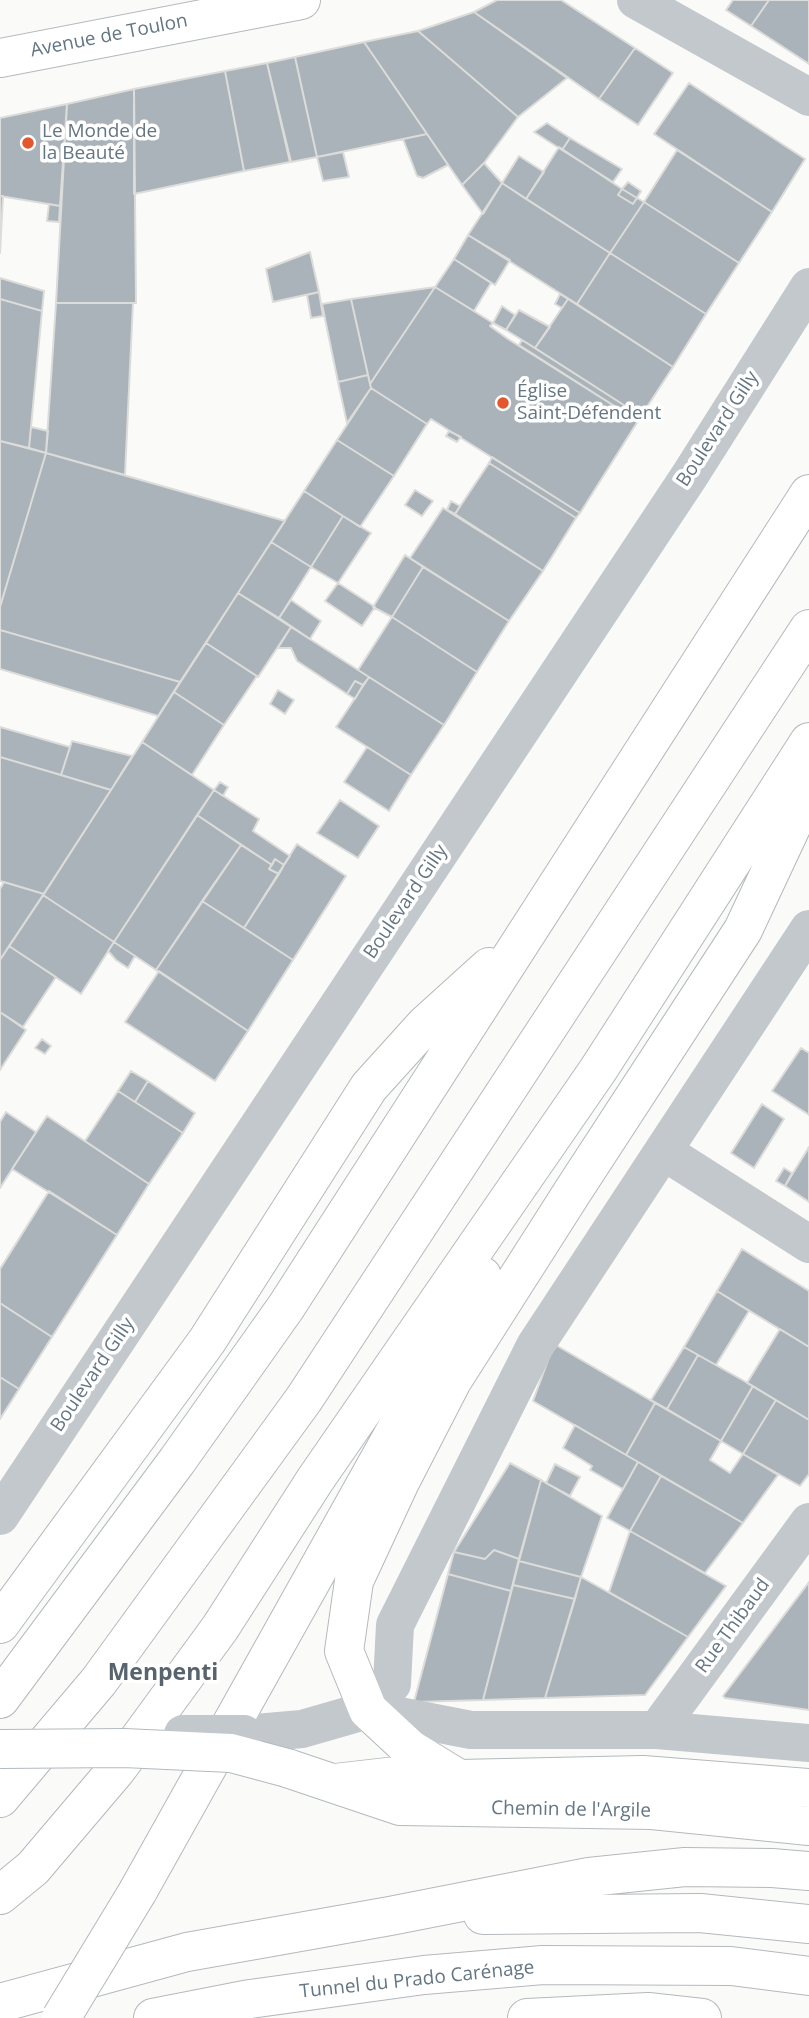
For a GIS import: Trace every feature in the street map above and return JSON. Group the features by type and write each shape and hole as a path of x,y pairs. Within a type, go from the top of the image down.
{"main road":[{"name":"Avenue de Toulon","path":"0,58 301,0"},
{"path":"0,1699 177,1461 286,1307 809,494"},
{"path":"0,1798 99,1681 304,1399 809,629"},
{"path":"0,1895 33,1868 117,1769 220,1628 315,1480 598,1069 809,742"},
{"path":"459,1779 410,1749 368,1710 344,1651 354,1581 400,1482 453,1381 743,930 809,789"},
{"path":"0,1624 207,1341 369,1087 426,1024 527,933"},
{"path":"61,2018 138,1891 598,1069"},
{"name":"Chemin de l'Argile","path":"0,1749 124,1748 231,1754 288,1768 400,1806 652,1810 809,1826"},
{"path":"335,1783 396,1776 459,1779 643,1775 809,1788"},
{"path":"0,2003 187,1952 589,1877 685,1867 772,1867 809,1871"},
{"path":"390,1916 700,1913 809,1924"},
{"name":"Tunnel du Prado Carénage","path":"153,2018 250,1999 424,1975 543,1965 731,1966 809,1976"},
{"path":"527,2018 648,2012 702,2018"}],"street":[{"path":"636,0 809,97"},
{"name":"Boulevard Gilly","path":"0,1516 690,475 809,287"},
{"path":"368,1710 392,1684 395,1625 535,1346 809,929"},
{"path":"663,1151 809,1244"},
{"name":"Rue Thibaud","path":"657,1730 809,1522"},
{"path":"0,1734 244,1734 302,1728 368,1710 471,1730 657,1730 809,1743"}],"building":[{"path":"497,0 561,0 635,48 599,99 474,12"},
{"path":"733,0 769,0 751,26 726,10"},
{"path":"769,0 809,0 809,64 751,26"},
{"path":"474,12 567,78 518,117 418,31"},
{"path":"418,31 518,117 484,163 462,185 364,42"},
{"path":"364,42 427,134 317,157 295,57"},
{"path":"635,48 673,73 638,125 599,99"},
{"path":"295,57 317,157 291,162 267,63"},
{"path":"267,63 290,162 244,171 225,71"},
{"path":"225,71 244,171 134,194 134,89"},
{"path":"689,83 805,159 772,212 654,134"},
{"path":"134,89 136,303 56,303 67,104"},
{"path":"67,104 60,206 0,196 0,118"},
{"path":"547,123 570,138 562,150 534,132"},
{"path":"427,134 448,165 423,178 417,176 403,139"},
{"path":"570,138 622,169 613,182 562,150"},
{"path":"559,147 622,189 618,195 633,204 637,198 644,202 610,253 526,199"},
{"path":"677,150 772,212 739,263 644,202"},
{"path":"343,152 349,177 323,181 317,157"},
{"path":"519,156 544,172 526,199 502,183"},
{"path":"484,163 502,183 483,214 462,185"},
{"path":"628,182 641,191 637,198 622,189"},
{"path":"502,183 610,253 577,304 468,235"},
{"path":"622,189 637,198 633,204 618,195"},
{"path":"0,196 3,196 0,253"},
{"path":"644,202 739,263 706,314 610,253"},
{"path":"49,204 60,206 59,222 47,221"},
{"path":"468,235 510,260 495,285 454,259"},
{"path":"310,252 319,292 273,302 266,269"},
{"path":"610,253 706,314 673,367 577,304"},
{"path":"454,259 491,283 474,311 435,287"},
{"path":"0,278 44,291 42,311 0,299"},
{"name":"Église Saint-Défendent","path":"435,287 493,323 490,326 508,339 638,421 580,513 431,419 427,424 371,388 370,384"},
{"path":"435,287 370,384 351,299"},
{"path":"319,292 323,316 311,318 307,295"},
{"path":"560,294 568,299 562,308 555,304"},
{"path":"0,299 42,311 29,448 0,441"},
{"path":"351,299 368,375 338,382 322,304"},
{"path":"568,299 673,367 641,416 535,348"},
{"path":"56,303 133,303 125,475 46,453"},
{"path":"502,306 515,315 506,330 493,323"},
{"path":"519,310 550,327 535,348 506,330"},
{"path":"522,340 641,416 638,421 519,345"},
{"path":"368,375 371,388 347,423 338,382"},
{"path":"371,388 427,424 394,476 337,440"},
{"path":"31,427 48,431 46,453 29,448"},
{"path":"449,431 461,437 457,442 446,436"},
{"path":"337,440 394,476 360,527 304,491"},
{"path":"0,441 46,453 0,607"},
{"path":"46,453 285,521 180,682 0,630 0,607"},
{"path":"492,457 580,513 576,518 489,463"},
{"path":"489,463 576,518 543,571 455,514"},
{"path":"415,490 433,501 422,516 405,505"},
{"path":"304,491 343,516 311,567 271,542"},
{"path":"451,501 460,506 455,514 447,510"},
{"path":"443,508 543,571 509,621 410,558"},
{"path":"343,516 371,533 338,583 311,567"},
{"path":"271,542 311,567 279,618 238,593"},
{"path":"405,555 423,567 392,617 373,607"},
{"path":"423,567 509,621 477,672 392,617"},
{"path":"338,583 375,607 362,626 325,601"},
{"path":"238,593 291,627 258,677 206,643"},
{"path":"291,600 321,621 310,639 279,618"},
{"path":"392,617 477,672 444,725 358,670"},
{"path":"291,627 369,677 363,685 355,681 347,694 297,661 291,648 278,648"},
{"path":"0,630 180,682 158,716 0,669"},
{"path":"206,643 257,676 224,725 174,692"},
{"path":"369,677 444,725 411,775 336,727"},
{"path":"355,681 363,685 355,699 347,694"},
{"path":"278,690 294,700 285,714 270,704"},
{"path":"174,692 224,725 192,775 142,742"},
{"path":"0,727 70,747 61,775 0,757"},
{"path":"72,741 132,756 111,790 61,775"},
{"path":"142,742 214,790 114,942 43,895"},
{"path":"367,747 411,775 389,811 344,782"},
{"path":"0,757 111,790 44,894 0,881"},
{"path":"220,782 228,787 223,796 214,790"},
{"path":"214,790 259,819 253,831 290,856 284,865 275,859 272,865 197,815"},
{"path":"340,800 379,826 358,858 317,833"},
{"path":"197,815 241,845 156,970 114,942"},
{"path":"297,844 346,876 293,960 244,928"},
{"path":"241,845 272,865 269,869 279,874 244,928 202,901"},
{"path":"275,859 284,865 279,874 269,869"},
{"path":"4,882 44,894 0,960 0,889"},
{"path":"43,895 114,942 81,994 9,946"},
{"path":"202,901 293,960 248,1031 156,970"},
{"path":"114,942 135,956 128,968 108,951"},
{"path":"9,946 56,977 23,1027 0,1012 0,960"},
{"path":"159,971 248,1031 215,1081 125,1022"},
{"path":"0,1012 26,1030 0,1070"},
{"path":"42,1039 51,1046 45,1054 35,1048"},
{"path":"801,1048 809,1053 809,1115 772,1091"},
{"path":"131,1071 148,1081 135,1102 118,1091"},
{"path":"148,1081 195,1113 183,1133 135,1102"},
{"path":"118,1091 183,1133 149,1184 85,1141"},
{"path":"762,1104 784,1119 754,1168 731,1153"},
{"path":"6,1112 36,1132 0,1188 0,1122"},
{"path":"47,1116 149,1184 117,1235 12,1169"},
{"path":"809,1147 809,1202 785,1186"},
{"path":"784,1168 792,1173 785,1186 776,1181"},
{"path":"49,1191 117,1235 52,1337 0,1303 0,1269"},
{"path":"742,1249 809,1291 809,1347 717,1291"},
{"path":"717,1291 749,1311 716,1365 684,1347"},
{"path":"0,1303 52,1337 19,1389 0,1377"},
{"path":"780,1329 809,1347 809,1420 747,1383"},
{"path":"554,1344 655,1403 626,1455 533,1401"},
{"path":"684,1347 698,1355 667,1409 651,1400"},
{"path":"698,1355 753,1386 721,1441 667,1409"},
{"path":"0,1377 19,1389 0,1419"},
{"path":"753,1386 776,1400 743,1454 721,1441"},
{"path":"776,1400 809,1420 809,1474 800,1486 743,1454"},
{"path":"655,1403 721,1441 710,1460 730,1473 743,1454 778,1475 743,1523 626,1455"},
{"path":"575,1425 638,1462 623,1489 590,1470 592,1466 563,1448"},
{"path":"638,1462 661,1476 630,1531 607,1518"},
{"path":"510,1463 541,1480 519,1559 494,1550 485,1559 454,1552"},
{"path":"555,1464 580,1477 570,1496 546,1483"},
{"path":"661,1476 743,1523 705,1573 630,1531"},
{"path":"541,1480 602,1516 581,1577 519,1561"},
{"path":"630,1531 726,1586 688,1637 609,1592"},
{"path":"494,1550 519,1559 511,1591 448,1574 454,1552 485,1559"},
{"path":"519,1561 581,1577 575,1599 513,1585"},
{"path":"448,1574 511,1591 483,1700 414,1702"},
{"path":"581,1577 688,1637 645,1695 545,1698"},
{"path":"809,1582 809,1710 725,1698 723,1696"},
{"path":"513,1585 575,1599 545,1698 483,1700"}],"place":[{"name":"Le Monde de la Beauté","path":"28,143"},
{"name":"Église Saint-Défendent","path":"503,403"}],"district":[{"name":"Menpenti","path":"163,1673"}]}
